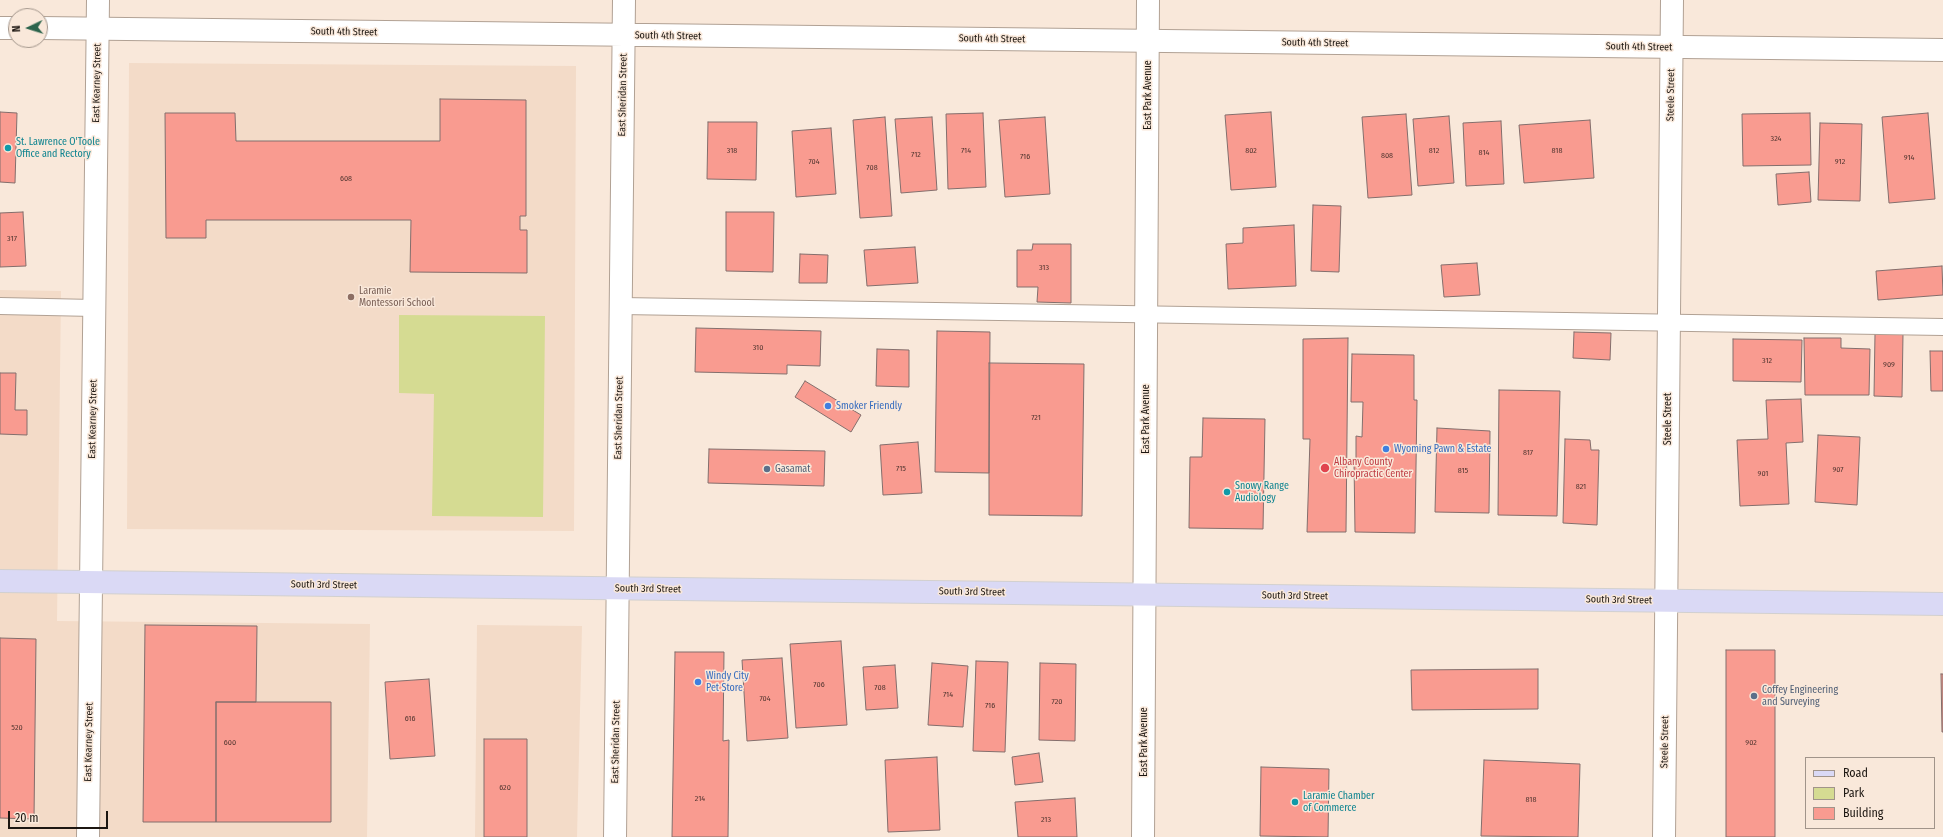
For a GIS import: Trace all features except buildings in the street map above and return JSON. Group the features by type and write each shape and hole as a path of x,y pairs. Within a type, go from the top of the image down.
{"main road":[{"name":"South 3rd Street","path":"0,581 1943,604"}],"street":[{"name":"East Kearney Street","path":"88,837 98,0"},
{"name":"East Sheridan Street","path":"615,837 624,0"},
{"name":"East Park Avenue","path":"1144,837 1148,0"},
{"name":"Steele Street","path":"1664,837 1672,0"},
{"name":"South 4th Street","path":"48,28 1943,50"}],"lane":[{"path":"0,306 94,308"},
{"path":"621,306 1668,324 1943,327"}],"shaded area":[{"name":"Laramie Montessori School","path":"129,63 576,66 574,531 127,529"},
{"path":"0,290 61,291 57,621 370,624 367,837 0,837"},
{"path":"477,625 582,626 577,837 475,837"}],"green space":[{"path":"399,315 545,316 543,517 432,516 434,394 399,393"}],"place":[{"name":"St. Lawrence O'Toole Office and Rectory","path":"8,148"},
{"name":"Laramie Montessori School","path":"351,297"},
{"name":"Smoker Friendly","path":"828,406"},
{"name":"Wyoming Pawn & Estate","path":"1386,449"},
{"name":"Albany County Chiropractic Center","path":"1325,468"},
{"name":"Gasamat","path":"767,469"},
{"name":"Snowy Range Audiology","path":"1227,492"},
{"name":"Windy City Pet Store","path":"698,682"},
{"name":"Coffey Engineering and Surveying","path":"1754,696"},
{"name":"Laramie Chamber of Commerce","path":"1295,802"}]}
